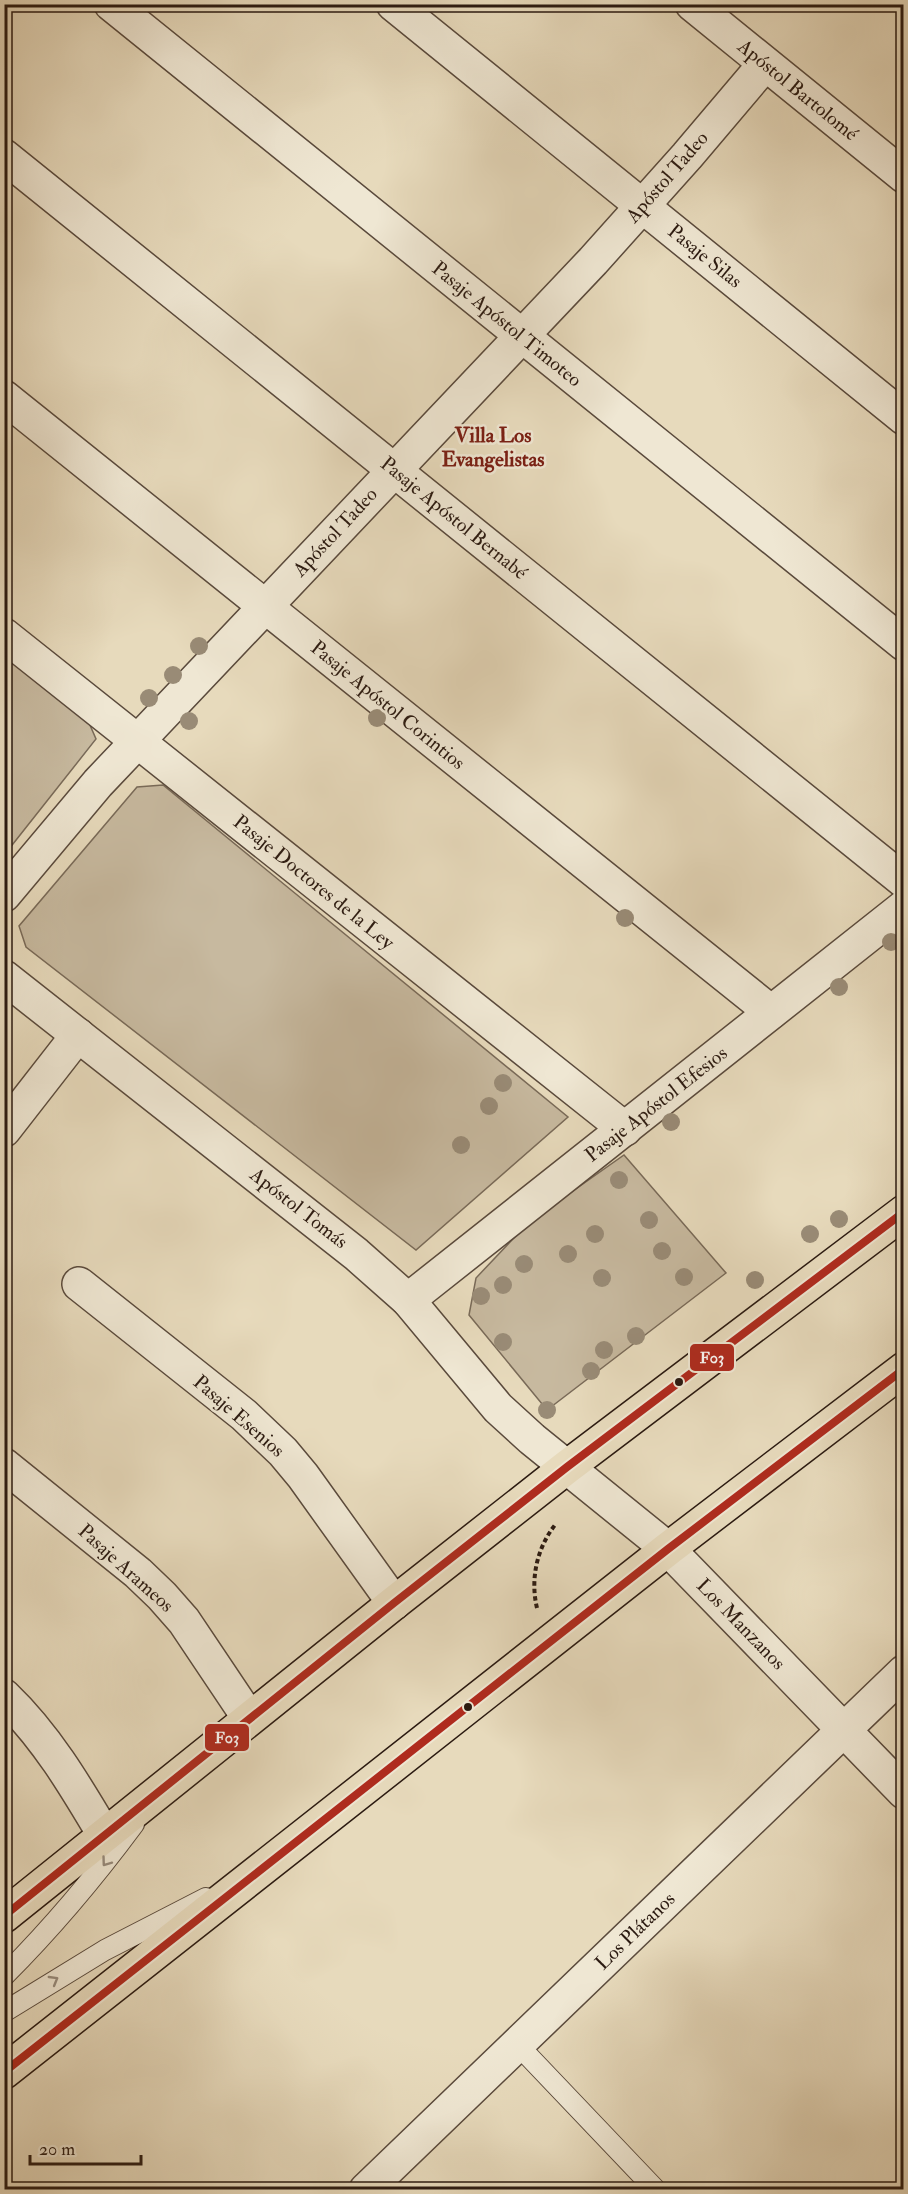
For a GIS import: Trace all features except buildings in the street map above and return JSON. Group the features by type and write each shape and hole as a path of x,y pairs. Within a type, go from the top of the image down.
{"main road":[{"path":"4,1916 153,1798 249,1718 567,1467 903,1212"},
{"path":"4,2072 668,1549 903,1369"}],"street":[{"name":"Pasaje Apóstol Timoteo","path":"111,4 903,644"},
{"name":"Pasaje Silas","path":"393,4 903,418"},
{"name":"Apóstol Bartolomé","path":"692,4 903,176"},
{"name":"Apóstol Tadeo","path":"4,895 137,740 643,206 765,64"},
{"name":"Pasaje Apóstol Bernabé","path":"4,156 903,881"},
{"name":"Pasaje Apóstol Corintios","path":"4,397 771,1012"},
{"name":"Pasaje Doctores de la Ley","path":"4,635 625,1129"},
{"name":"Pasaje Apóstol Efesios","path":"408,1300 903,907"},
{"name":"Apóstol Tomás","path":"4,977 356,1254 408,1300 498,1408 567,1467"},
{"path":"4,1130 78,1035"},
{"name":"Pasaje Esenios","path":"79,1284 244,1415 283,1452 303,1476 394,1603"},
{"name":"Pasaje Arameos","path":"4,1465 138,1573 162,1596 184,1621 249,1718"},
{"name":"Los Manzanos","path":"567,1467 668,1549 903,1792"},
{"name":"Los Plátanos","path":"366,2190 903,1672"},
{"path":"4,1696 45,1743 82,1796 105,1836"}],"lane":[{"path":"4,1976 37,1943 95,1877 153,1798"},
{"path":"4,2012 105,1950 250,1876"},
{"path":"517,2044 656,2190"}],"path":[{"path":"550,1643 539,1618 535,1599 534,1578 537,1562 553,1528 567,1512 594,1489"}],"shaded area":[{"path":"5,652 86,716 96,739 5,854"},
{"path":"163,785 568,1117 416,1250 26,947 19,926 137,787"},
{"path":"624,1155 726,1273 547,1410 469,1315 476,1278 529,1222"}],"transit line":[{"name":"F03","path":"4,1916 567,1467 904,1212"},
{"name":"F03","path":"4,2072 668,1549 904,1369"}],"district":[{"name":"Villa Los Evangelistas","path":"493,447"}]}
